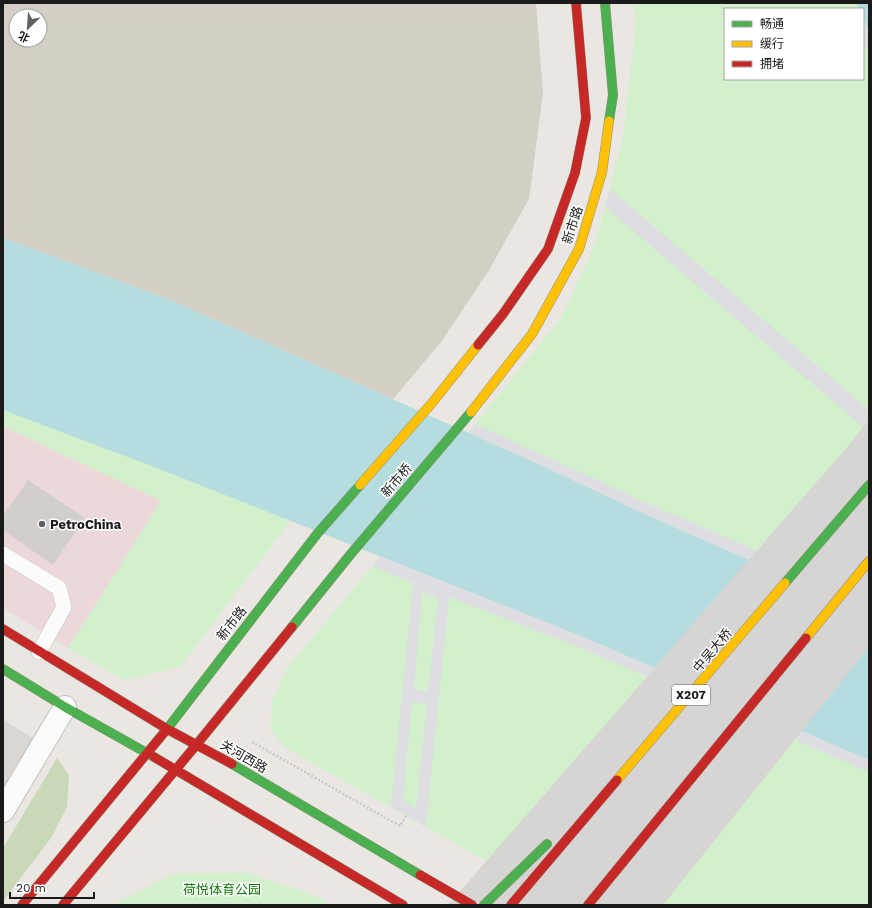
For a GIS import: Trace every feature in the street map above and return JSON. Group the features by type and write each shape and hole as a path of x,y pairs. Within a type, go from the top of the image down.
{"main road":[{"name":"新市路","path":"432,402 503,314 548,249 575,173 586,118 576,3"},
{"name":"新市路","path":"463,422 532,334 579,249 602,172 613,95 605,3"},
{"name":"新市桥","path":"317,534 432,402"},
{"name":"新市桥","path":"197,744 350,555 463,422"},
{"name":"中吴大桥","path":"511,905 869,485"},
{"name":"新市路","path":"22,905 167,729 317,534"},
{"path":"588,905 869,561"},
{"name":"关河西路","path":"3,629 167,729 197,744 472,905"},
{"path":"3,669 65,707 175,769 403,905"},
{"path":"63,905 197,744"},
{"path":"568,824 640,755"},
{"path":"632,865 680,792"},
{"path":"484,905 556,835"}],"street":[{"path":"3,810 65,707"}],"lane":[{"path":"3,554 59,588 64,607 39,652"}],"path":[{"path":"252,742 400,826 406,816"}],"shaded area":[{"path":"3,3 536,3 543,93 529,199 489,270 441,342 393,399 168,299 3,238"},
{"path":"864,20 869,30 869,54 864,44"},
{"path":"610,189 869,410 869,432 605,207"},
{"path":"475,424 656,507 869,599 869,612 651,517 468,433"},
{"path":"3,426 161,501 68,648 3,608"},
{"path":"380,557 581,636 869,760 869,772 576,646 449,597 426,827 391,807 413,583 372,566","holes":["422,593 438,598 428,691 414,689","412,702 427,704 416,808 403,800"]},
{"path":"3,720 33,738 3,788"}],"green space":[{"path":"634,3 856,3 858,8 724,8 724,80 864,80 864,20 869,30 869,612 468,433 561,318 595,245 623,137 636,23"},
{"path":"3,410 162,470 290,521 181,666 125,680 68,648 161,501 3,426"},
{"path":"380,557 869,760 869,905 565,905 287,749 271,731 272,701 288,667"},
{"path":"57,758 69,775 67,807 51,838 3,901 3,848"},
{"name":"荷悦体育公园","path":"247,873 316,896 331,905 112,905 173,874"}],"water":[{"path":"856,3 869,3 869,30 864,20 864,8 858,8"},
{"path":"3,238 168,299 536,463 651,517 869,612 869,760 581,636 162,470 3,410"}],"pier":[{"path":"869,420 869,647 663,905 448,905 847,447"}],"building":[{"name":"PetroChina","path":"28,480 85,518 53,565 3,530 3,516"}],"traffic: fast":[{"path":"605,3 613,95 609,121"},
{"path":"292,627 350,555 471,412"},
{"path":"167,729 317,534 360,485"},
{"path":"785,583 869,485"},
{"path":"3,669 65,707 154,757"},
{"path":"232,764 420,875"},
{"path":"484,905 547,844"}],"traffic: slow":[{"path":"471,412 532,334 579,249 602,172 609,121"},
{"path":"360,485 432,403 478,345"},
{"path":"806,638 869,561"},
{"path":"617,780 785,583"}],"traffic: jam":[{"path":"478,345 503,314 548,249 575,173 586,118 576,3"},
{"path":"197,744 292,627"},
{"path":"3,629 167,729 232,764"},
{"path":"588,905 806,638"},
{"path":"22,905 167,729"},
{"path":"63,905 197,744"},
{"path":"154,757 403,905"},
{"path":"511,905 617,780"},
{"path":"420,875 472,905"}],"place":[{"name":"PetroChina","path":"42,524"}]}
